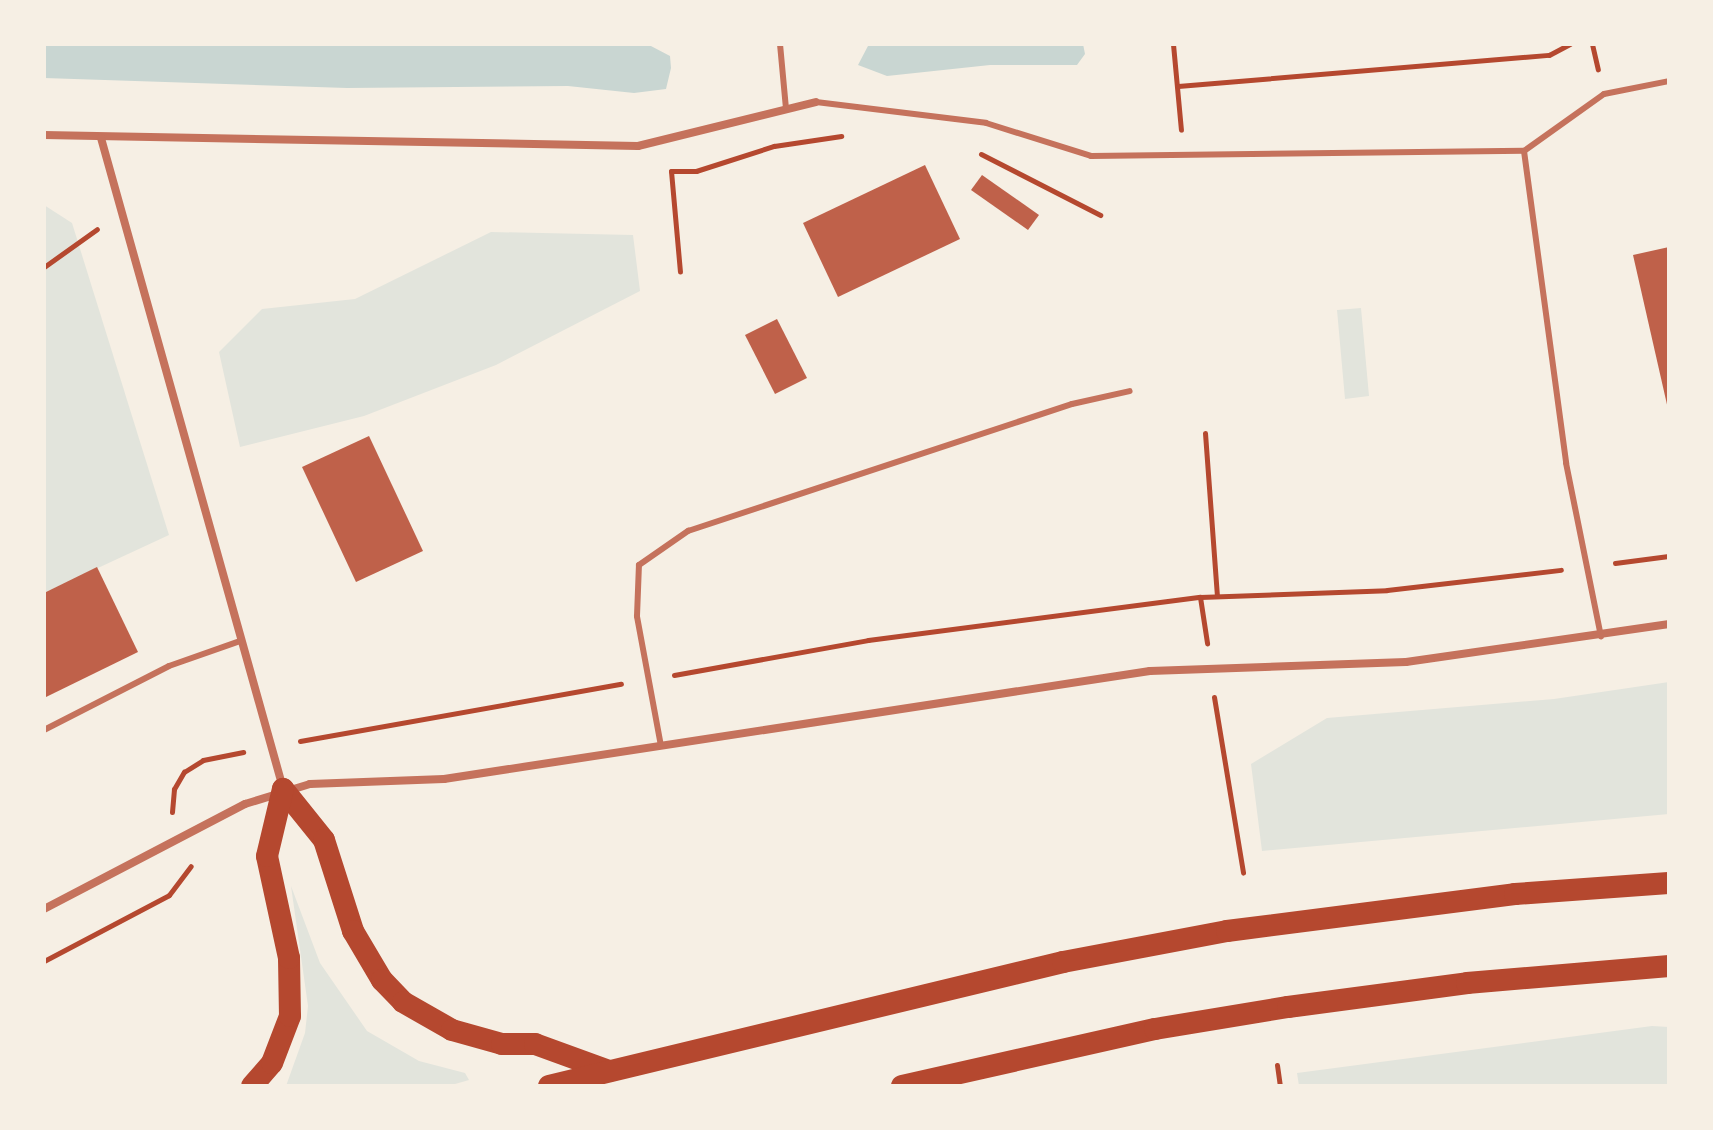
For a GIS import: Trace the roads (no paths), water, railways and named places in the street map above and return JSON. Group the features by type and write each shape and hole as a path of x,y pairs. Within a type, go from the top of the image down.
{"highway":[{"path":"283,789 324,840 353,931 382,980 403,1002 452,1030 502,1044 535,1044 609,1071"},
{"path":"252,1086 272,1063 290,1016 289,958 267,856 283,789"},
{"path":"549,1086 1063,962 1227,931 1515,894 1669,883"},
{"path":"902,1086 1155,1029 1288,1007 1467,983 1669,966"}],"street":[{"path":"44,135 638,146 816,102"},
{"path":"101,138 283,789"},
{"path":"44,909 181,835 283,789 444,779 1150,671 1406,662 1669,624"}],"lane":[{"path":"780,44 786,109"},
{"path":"816,102 986,123 1091,156 1524,151 1604,94 1669,81"},
{"path":"1524,151 1566,463 1601,636"},
{"path":"661,746 637,616 639,565 688,531 1072,404 1130,391"},
{"path":"44,730 169,666 240,641"}]}
